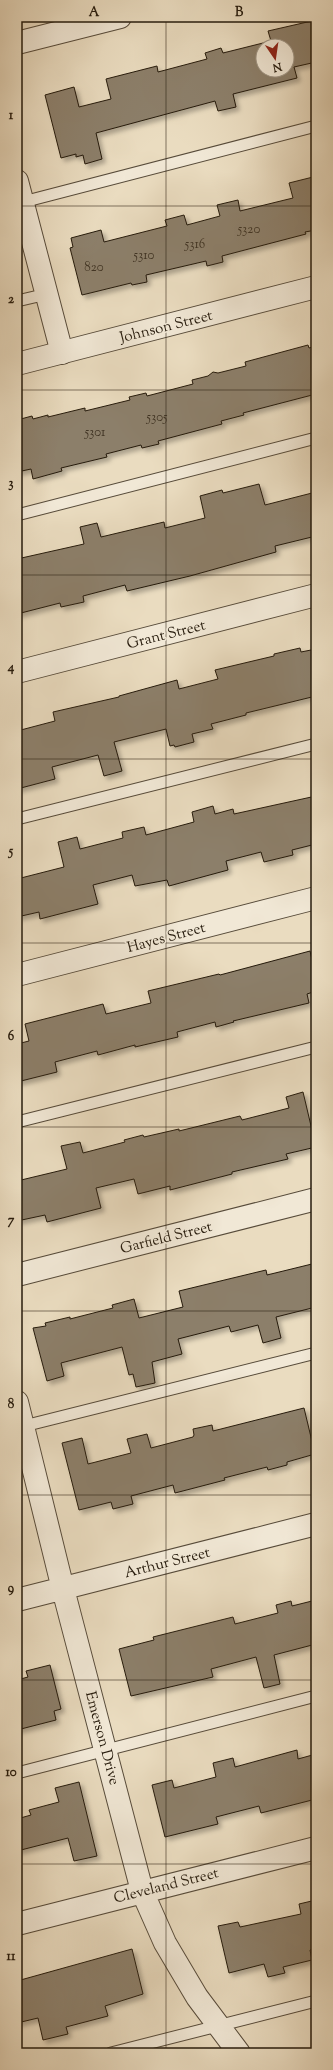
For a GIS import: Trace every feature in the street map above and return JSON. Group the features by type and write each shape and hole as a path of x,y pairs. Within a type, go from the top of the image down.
{"street":[{"path":"17,43 120,17"},
{"path":"20,191 62,353"},
{"name":"Johnson Street","path":"17,364 316,287"},
{"name":"Grant Street","path":"17,672 316,595"},
{"name":"Hayes Street","path":"17,975 316,898"},
{"name":"Garfield Street","path":"17,1275 316,1199"},
{"name":"Emerson Drive","path":"17,1402 20,1427 142,1891 165,1943 197,1997 239,2053"},
{"name":"Arthur Street","path":"17,1600 316,1524"},
{"name":"Cleveland Street","path":"17,1924 316,1848"}],"lane":[{"path":"20,191 316,126"},
{"path":"17,302 47,294"},
{"path":"17,515 316,438"},
{"path":"17,820 316,744"},
{"path":"17,1122 316,1047"},
{"path":"20,1427 316,1353"},
{"path":"17,1773 316,1696"},
{"path":"111,2053 316,2000"}],"building":[{"path":"316,20 316,62 295,67 295,38 270,38 268,31"},
{"path":"255,45 255,78 295,78 295,71 297,78 233,94 236,107 218,111 215,101 96,133 102,159 85,164 83,155 76,157 76,154 61,158 45,95 74,87 79,107 111,99 106,79 157,66 158,72 207,59 205,53 221,48 223,53"},
{"path":"313,177 316,187 316,230 222,256 223,262 207,266 206,261 146,275 147,282 132,285 131,283 82,295 70,248 73,247 71,238 101,230 104,242 167,226 165,220 184,215 187,225 220,216 217,205 238,200 240,211 293,198 289,183"},
{"path":"308,345 309,348 316,346 316,394 243,413 244,415 221,421 222,424 158,441 159,444 142,448 141,445 106,454 107,457 61,468 62,471 33,479 31,469 17,472 17,420 32,416 33,419 48,415 48,417 85,408 85,411 130,400 129,397 146,393 147,396 193,384 192,380 208,376 213,372 218,373 246,366 245,362"},
{"path":"259,484 265,505 316,492 316,536 275,546 276,552 190,576 127,591 125,585 83,596 84,602 61,607 60,603 17,614 17,559 84,544 80,527 97,523 101,537 164,522 165,528 205,518 200,496 222,490 223,493"},
{"path":"300,648 301,652 316,649 316,696 246,713 246,715 211,724 213,729 192,734 194,742 175,747 174,745 170,746 166,729 114,742 122,771 104,776 98,755 52,767 55,779 17,789 17,731 55,721 53,712 119,697 177,680 179,689 218,679 215,670 274,656 274,654"},
{"path":"316,796 316,844 292,850 293,855 264,862 261,852 226,861 228,870 169,886 167,880 135,886 132,875 93,885 98,904 40,919 39,912 17,917 17,879 64,867 58,842 77,837 80,849 123,838 122,832 144,827 146,835 194,822 192,812 213,806 215,814 233,809 234,814"},
{"path":"310,951 316,977 316,991 307,994 309,1003 233,1021 234,1022 216,1027 215,1022 177,1032 178,1037 135,1047 135,1045 98,1055 97,1051 55,1062 57,1072 17,1082 17,1044 29,1041 25,1024 103,1004 106,1014 151,1003 148,991 220,975"},
{"path":"303,1092 316,1147 286,1154 288,1159 232,1172 232,1174 170,1190 170,1186 138,1194 134,1179 96,1188 101,1208 47,1222 45,1215 17,1221 17,1181 67,1169 61,1146 80,1142 83,1153 125,1142 124,1140 143,1135 144,1137 179,1129 179,1131 240,1116 242,1120 289,1108 286,1097"},
{"path":"316,1263 316,1307 276,1317 281,1338 263,1343 258,1325 231,1332 229,1326 178,1339 182,1354 152,1362 155,1383 136,1387 133,1374 129,1375 122,1347 61,1363 64,1376 47,1381 33,1328 46,1326 45,1323 70,1317 70,1319 113,1308 112,1305 134,1299 139,1318 183,1307 179,1291 266,1270 267,1275"},
{"path":"304,1408 315,1454 287,1462 287,1465 268,1470 267,1467 175,1493 173,1485 131,1496 133,1504 113,1509 111,1502 79,1510 62,1443 82,1438 88,1464 131,1453 127,1439 147,1434 151,1448 193,1437 193,1429 212,1425 213,1431"},
{"path":"316,1600 316,1644 274,1655 280,1684 264,1688 256,1657 211,1669 213,1677 131,1696 119,1649 154,1640 153,1637 233,1617 235,1624 278,1613 276,1605 291,1601 292,1606"},
{"path":"50,1665 61,1709 54,1711 56,1720 17,1730 17,1680 28,1677 26,1671"},
{"path":"297,1750 298,1759 316,1754 316,1799 261,1813 259,1806 216,1817 218,1824 165,1837 152,1785 172,1780 174,1788 216,1777 213,1763 233,1758 235,1767"},
{"path":"79,1782 97,1856 74,1861 68,1838 17,1851 17,1819 31,1815 29,1810 59,1802 55,1788"},
{"path":"316,1900 316,1949 310,1950 312,1960 283,1967 285,1973 268,1977 264,1964 229,1973 218,1926 238,1922 240,1927 301,1914 299,1904"},
{"path":"132,1949 143,1994 105,2006 108,2016 66,2027 68,2034 43,2040 38,2018 17,2023 17,1981"}]}
